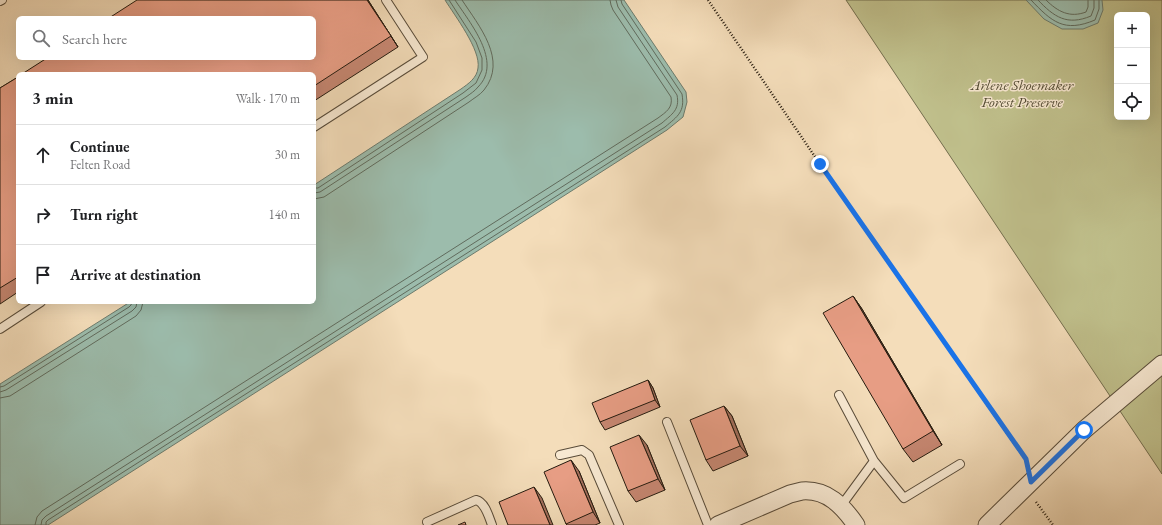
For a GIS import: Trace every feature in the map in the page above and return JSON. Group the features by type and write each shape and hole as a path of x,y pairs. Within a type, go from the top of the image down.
{"street":[{"path":"987,525 1084,430 1162,364"},
{"path":"718,525 790,494 802,491 818,492 829,497 841,506 856,525"}],"lane":[{"path":"316,126 423,57 386,0"},
{"path":"0,329 39,304"},
{"path":"839,395 874,461 904,498 960,464"},
{"path":"667,422 708,525"},
{"path":"560,455 582,450 589,454 620,525"},
{"path":"841,506 874,461"},
{"path":"426,522 476,500 480,500 492,525"}],"path":[{"path":"708,0 820,164 1026,459 1036,501 1053,525"}],"green space":[{"name":"Arlene Shoemaker Forest Preserve","path":"846,0 1162,0 1162,474"}],"water":[{"path":"445,0 624,0 686,92 687,102 683,117 667,130 48,525 0,525 0,384 127,304 316,304 316,184 461,89 472,80 477,72 478,61 476,52"},
{"path":"1026,0 1102,0 1103,10 1098,23 1083,29 1062,29 1044,19"}],"building":[{"path":"137,0 367,0 391,36 316,85 316,72 25,72 44,60 316,60 316,16 112,16"},
{"path":"16,78 16,278 0,288 0,88"},
{"path":"853,296 933,431 903,449 823,313"},
{"path":"648,380 655,400 600,422 592,403"},
{"path":"724,406 740,446 706,460 690,420"},
{"path":"639,435 658,479 628,491 610,447"},
{"path":"571,460 593,512 566,524 544,472"},
{"path":"534,487 550,525 508,525 499,502"},
{"path":"465,522 466,525 458,525"}],"route":[{"path":"820,164 1026,459 1031,482 1084,430"}]}
